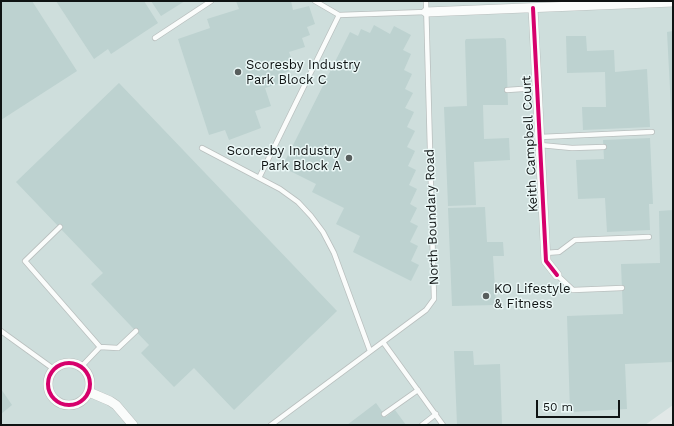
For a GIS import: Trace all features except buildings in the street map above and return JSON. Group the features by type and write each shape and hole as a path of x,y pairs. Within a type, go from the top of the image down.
{"street":[{"path":"426,12 491,8 533,8 673,2"},
{"name":"Keith Campbell Court","path":"533,8 545,253 546,262 557,275"},
{"path":"70,363 81,367 89,377 89,392 86,398 74,405 67,405 60,403 52,396 49,388 51,375 55,370 65,364 70,363"},
{"path":"89,392 116,405 133,425"}],"lane":[{"path":"155,38 211,1"},
{"path":"315,1 339,14 426,12"},
{"name":"North Boundary Road","path":"271,425 429,307 434,299 426,1"},
{"path":"259,178 339,14"},
{"path":"507,90 537,88"},
{"path":"540,141 652,132"},
{"path":"540,141 572,148 604,147"},
{"path":"202,148 280,189 298,202 317,224 329,241 340,265 370,351"},
{"path":"60,227 25,261 100,347 118,348 136,331"},
{"path":"545,253 559,252 575,240 648,237"},
{"path":"557,275 573,290 622,288"},
{"path":"1,332 55,370"},
{"path":"383,342 443,425"},
{"path":"81,367 100,347"},
{"path":"384,414 418,390"},
{"path":"422,425 436,414"}],"shaded area":[{"path":"1,1 673,2 673,405 645,425 1,425"}],"cycle path":[{"path":"533,8 546,261 557,275"},
{"path":"69,363 84,369 90,384 84,399 69,405 54,399 48,384 54,369 69,363"}],"place":[{"name":"Scoresby Industry Park Block C","path":"238,72"},
{"name":"Scoresby Industry Park Block A","path":"349,158"},
{"name":"KO Lifestyle & Fitness","path":"486,296"}]}
